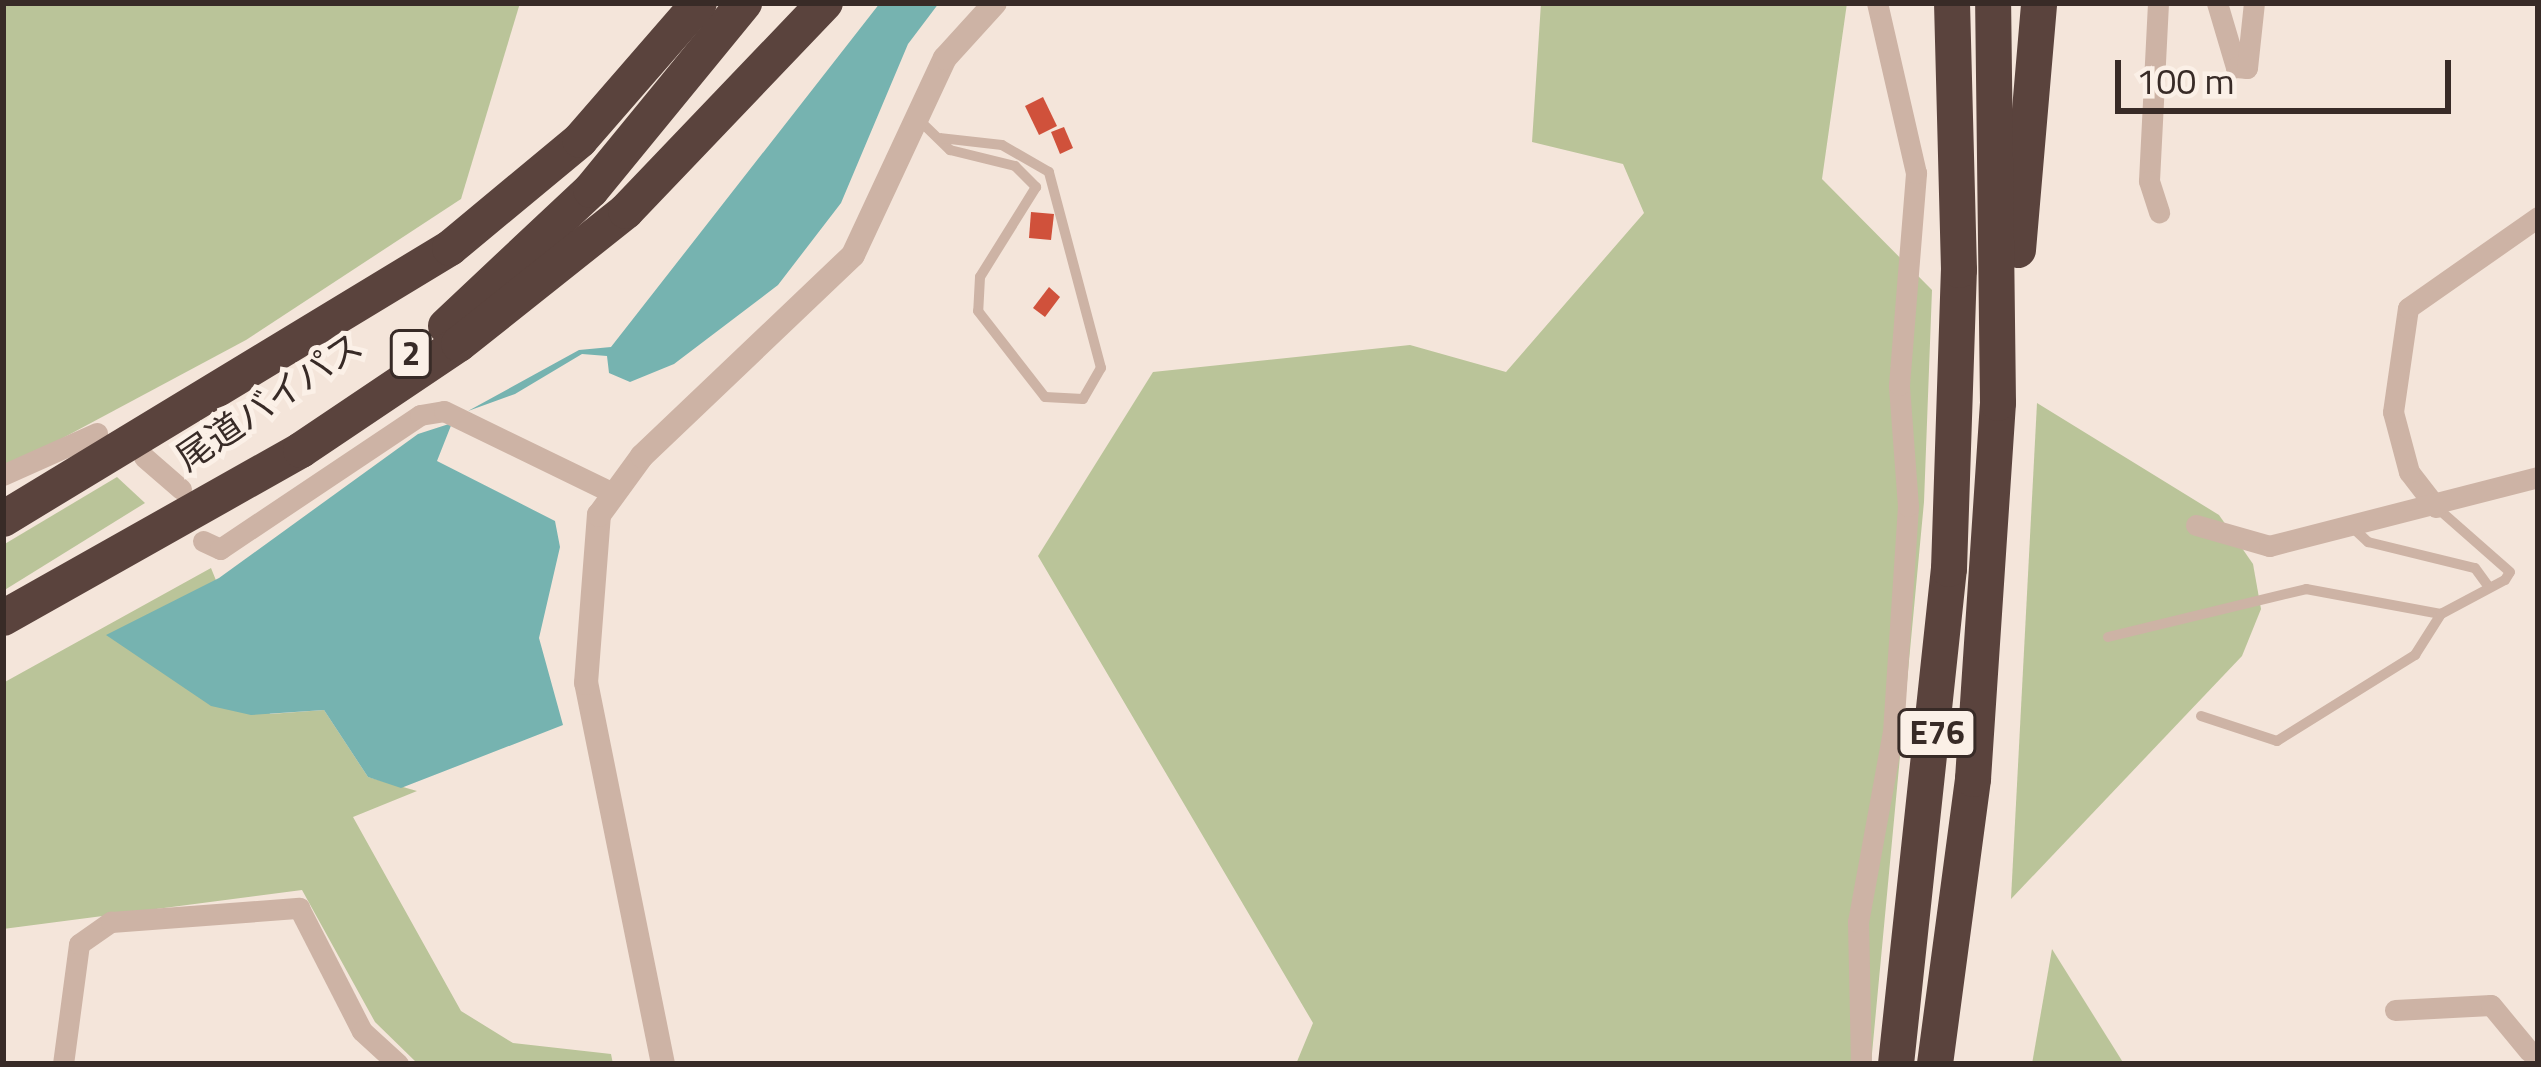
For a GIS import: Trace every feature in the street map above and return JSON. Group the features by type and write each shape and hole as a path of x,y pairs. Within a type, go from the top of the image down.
{"highway":[{"name":"尾道バイパス","path":"3,519 450,248 580,140 699,3"},
{"name":"尾道バイパス","path":"3,618 292,440 526,256 654,120 744,3"},
{"path":"526,256 662,132 766,3"},
{"path":"3,618 302,450 459,344 626,212 825,3"},
{"path":"1928,3 1957,400"},
{"name":"E76","path":"1896,1064 1934,773 1957,400 1952,3"},
{"name":"E76","path":"1935,1064 1972,779 1998,403 1993,3"},
{"path":"1998,403 2039,3"}],"street":[{"path":"663,1064 586,683 589,592 609,490 817,299 878,211 945,58 994,3"},
{"path":"1862,1064 1858,922 1893,732 1906,529 1899,386 1916,173 1876,3"},
{"path":"2158,3 2149,181 2159,212"},
{"path":"2217,3 2236,67 2247,68 2254,3"},
{"path":"2436,507 2409,472 2393,412 2408,308 2538,217"},
{"path":"202,541 220,549 420,415 461,419 609,490"},
{"path":"3,476 97,433"},
{"path":"144,457 181,489"},
{"path":"2196,525 2270,546 2436,507 2538,477"},
{"path":"63,1064 79,944 111,922 299,908 362,1031 398,1064"},
{"path":"2395,1010 2491,1005 2532,1055"}],"lane":[{"path":"918,118 950,150 1015,166 1035,200 1065,208"},
{"path":"941,138 1021,151 1049,172 1065,208 1101,368 1083,399 1062,403 1046,398 978,311 980,277 1035,200"},
{"path":"2201,716 2277,742 2287,727 2415,655 2440,614 2510,572 2436,507"},
{"path":"2353,528 2368,542 2475,568 2488,586"},
{"path":"2108,637 2306,589 2440,614"}],"green space":[{"path":"3,3 520,3 461,199 246,340 3,470"},
{"path":"1541,3 1847,3 1822,179 1932,290 1924,502 1871,1064 1296,1064 1313,1023 1038,556 1153,372 1410,345 1506,372 1644,213 1623,164 1532,142"},
{"path":"2037,403 2219,515 2253,564 2261,609 2242,656 2011,899"},
{"path":"117,477 145,503 3,591 3,545"},
{"path":"211,568 270,714 324,710 368,777 417,791 353,817 461,1011 513,1043 611,1054 613,1064 417,1063 375,1022 302,890 3,929 3,683"},
{"path":"2052,949 2124,1064 2032,1064"}],"water":[{"path":"880,3 939,3 908,44 841,203 778,285 674,364 630,382 609,373 607,356 582,354 515,394 468,411 579,350 611,347"},
{"path":"452,423 437,461 555,521 560,547 539,638 563,725 401,788 368,777 324,710 251,715 211,706 106,635 219,578 418,434"}],"building":[{"path":"1043,97 1057,126 1039,135 1025,106"},
{"path":"1064,127 1073,148 1060,154 1051,132"},
{"path":"1031,212 1054,214 1051,240 1029,238"},
{"path":"1049,287 1060,297 1045,317 1033,308"}]}
